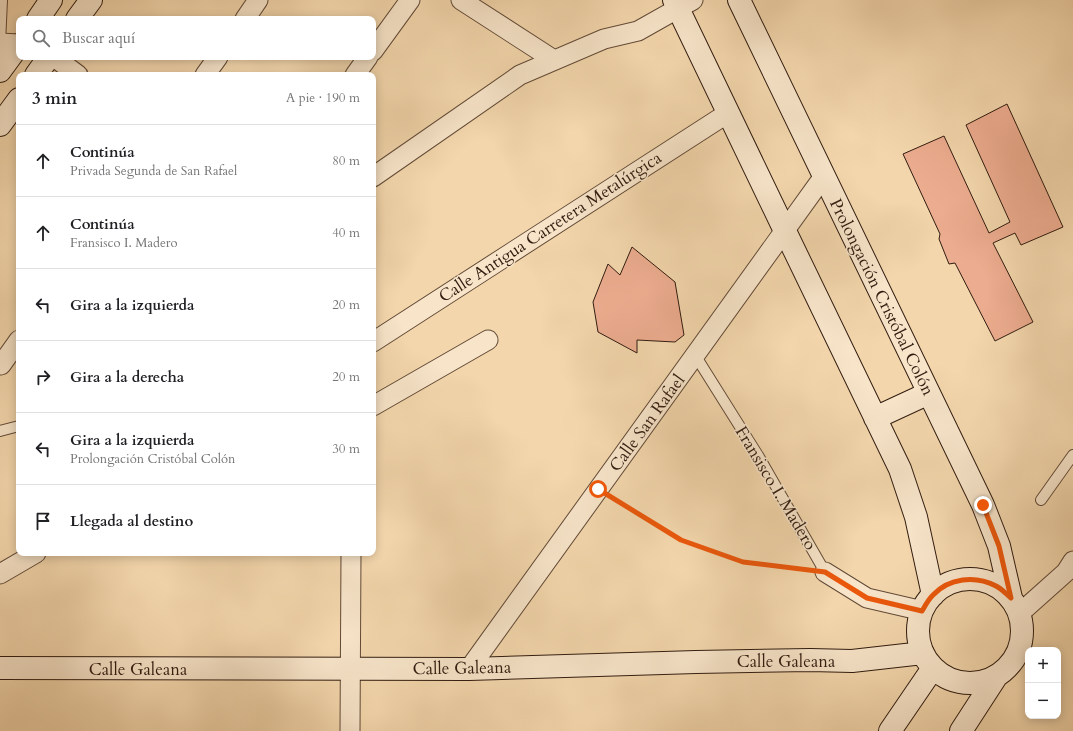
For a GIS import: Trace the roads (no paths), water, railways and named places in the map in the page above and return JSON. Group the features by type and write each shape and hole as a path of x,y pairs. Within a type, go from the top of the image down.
{"street":[{"path":"40,16 51,0"},
{"path":"79,16 91,0"},
{"path":"247,16 258,0"},
{"path":"376,47 410,0"},
{"path":"461,0 554,60"},
{"name":"Prolongación Cristóbal Colón","path":"739,0 983,505 999,546 1015,606"},
{"path":"376,175 520,74 604,39 638,31 682,3 728,113 900,469 916,518 928,603"},
{"path":"0,43 16,44"},
{"path":"0,71 16,48"},
{"path":"38,72 47,60"},
{"path":"58,60 74,72"},
{"path":"207,72 216,60"},
{"path":"357,72 366,60"},
{"path":"0,125 16,103"},
{"name":"Calle Antigua Carretera Metalúrgica","path":"376,340 728,113"},
{"name":"Calle San Rafael","path":"469,669 824,176"},
{"path":"376,404 488,340"},
{"path":"7,365 16,346"},
{"path":"875,418 929,393"},
{"path":"0,574 31,556"},
{"path":"350,731 351,556"},
{"path":"1015,606 1066,572 1073,560"},
{"name":"Fransisco I. Madero","path":"825,572 867,598 928,603"},
{"path":"964,580 982,580 998,587 1015,606 1022,628 1021,643 1016,656 1008,668 996,677 980,683 963,683 947,678 928,660 919,639 919,625 928,603 948,584 964,580"},
{"path":"890,731 928,660"},
{"name":"Calle Galeana","path":"0,668 469,669 696,662 928,660"},
{"path":"961,731 996,677"}],"lane":[{"path":"0,43 2,0"},
{"name":"Fransisco I. Madero","path":"696,355 759,457 825,572"},
{"path":"0,431 16,427"},
{"path":"1041,500 1073,454"}]}
